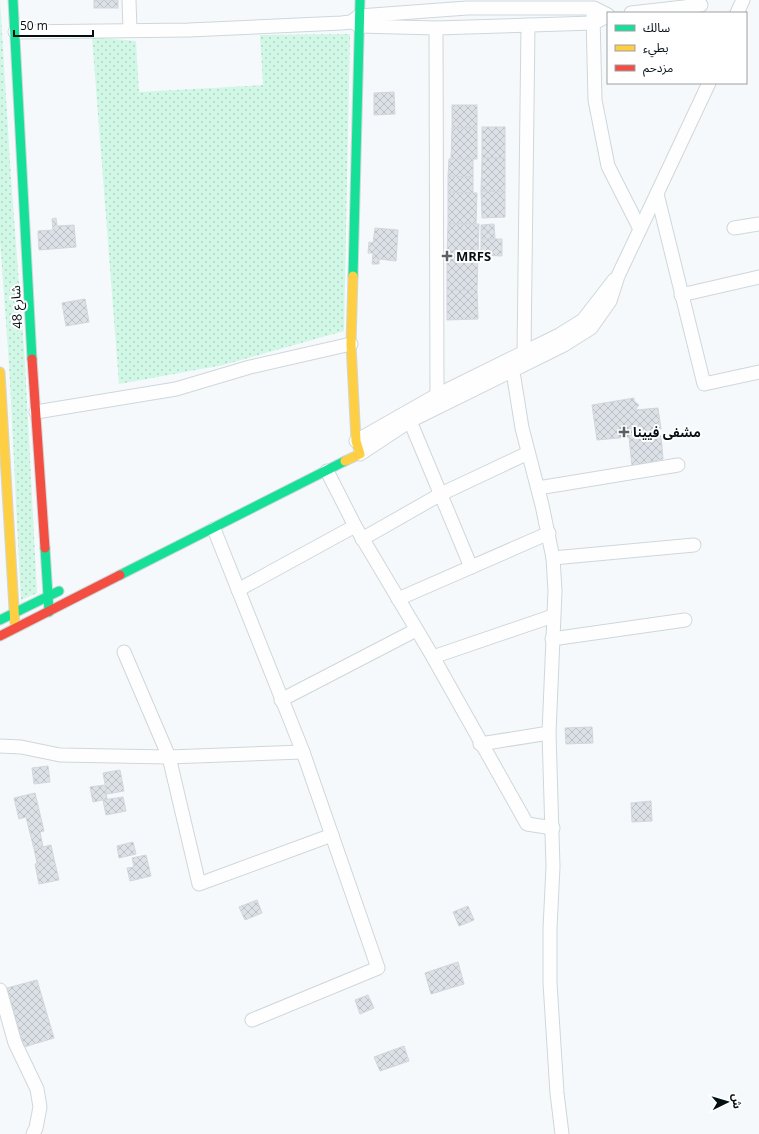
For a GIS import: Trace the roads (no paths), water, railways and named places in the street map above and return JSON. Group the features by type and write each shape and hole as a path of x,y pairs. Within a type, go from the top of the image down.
{"main road":[{"name":"48 شارع","path":"13,0 36,412 49,612"},
{"path":"0,636 360,454 352,443 351,344 356,21 360,0"},
{"path":"0,372 15,628"},
{"path":"0,620 68,587"}],"street":[{"path":"129,0 130,30"},
{"path":"738,12 743,0"},
{"path":"15,32 189,30 356,21 467,4 593,4 607,15"},
{"path":"467,4 467,27"},
{"path":"593,4 595,100 608,166 640,229"},
{"path":"641,12 701,6"},
{"path":"356,21 436,28 593,23 607,16"},
{"path":"524,353 528,25"},
{"path":"436,28 437,395"},
{"path":"352,443 437,395 564,345 591,328 610,301 618,276 709,84"},
{"path":"657,194 704,384 759,372"},
{"path":"734,228 759,224"},
{"path":"360,454 410,421 510,366 524,353 559,335 582,320 618,276"},
{"path":"681,295 759,277"},
{"path":"36,412 176,388 250,367 351,344"},
{"path":"510,366 518,411 549,533 553,558 555,591 549,733 553,828 550,983 557,1093 562,1134"},
{"path":"410,421 471,567"},
{"path":"362,539 441,494 528,453"},
{"path":"538,488 678,466"},
{"path":"327,471 354,526 433,657 480,744 526,824 553,828"},
{"path":"238,590 354,526"},
{"path":"214,529 303,752 378,968 252,1020"},
{"path":"398,599 549,533"},
{"path":"553,558 694,545"},
{"path":"433,657 553,616"},
{"path":"552,639 686,620"},
{"path":"281,700 416,630"},
{"path":"124,652 169,757 199,884 332,835"},
{"path":"480,744 549,733"},
{"path":"0,746 32,748 60,755 169,757 303,752"},
{"path":"0,990 16,1042 37,1089 40,1107 36,1128 33,1134"}],"place":[{"name":"MRFS","path":"447,256"},
{"name":"مشفى فيينا","path":"624,432"}]}
